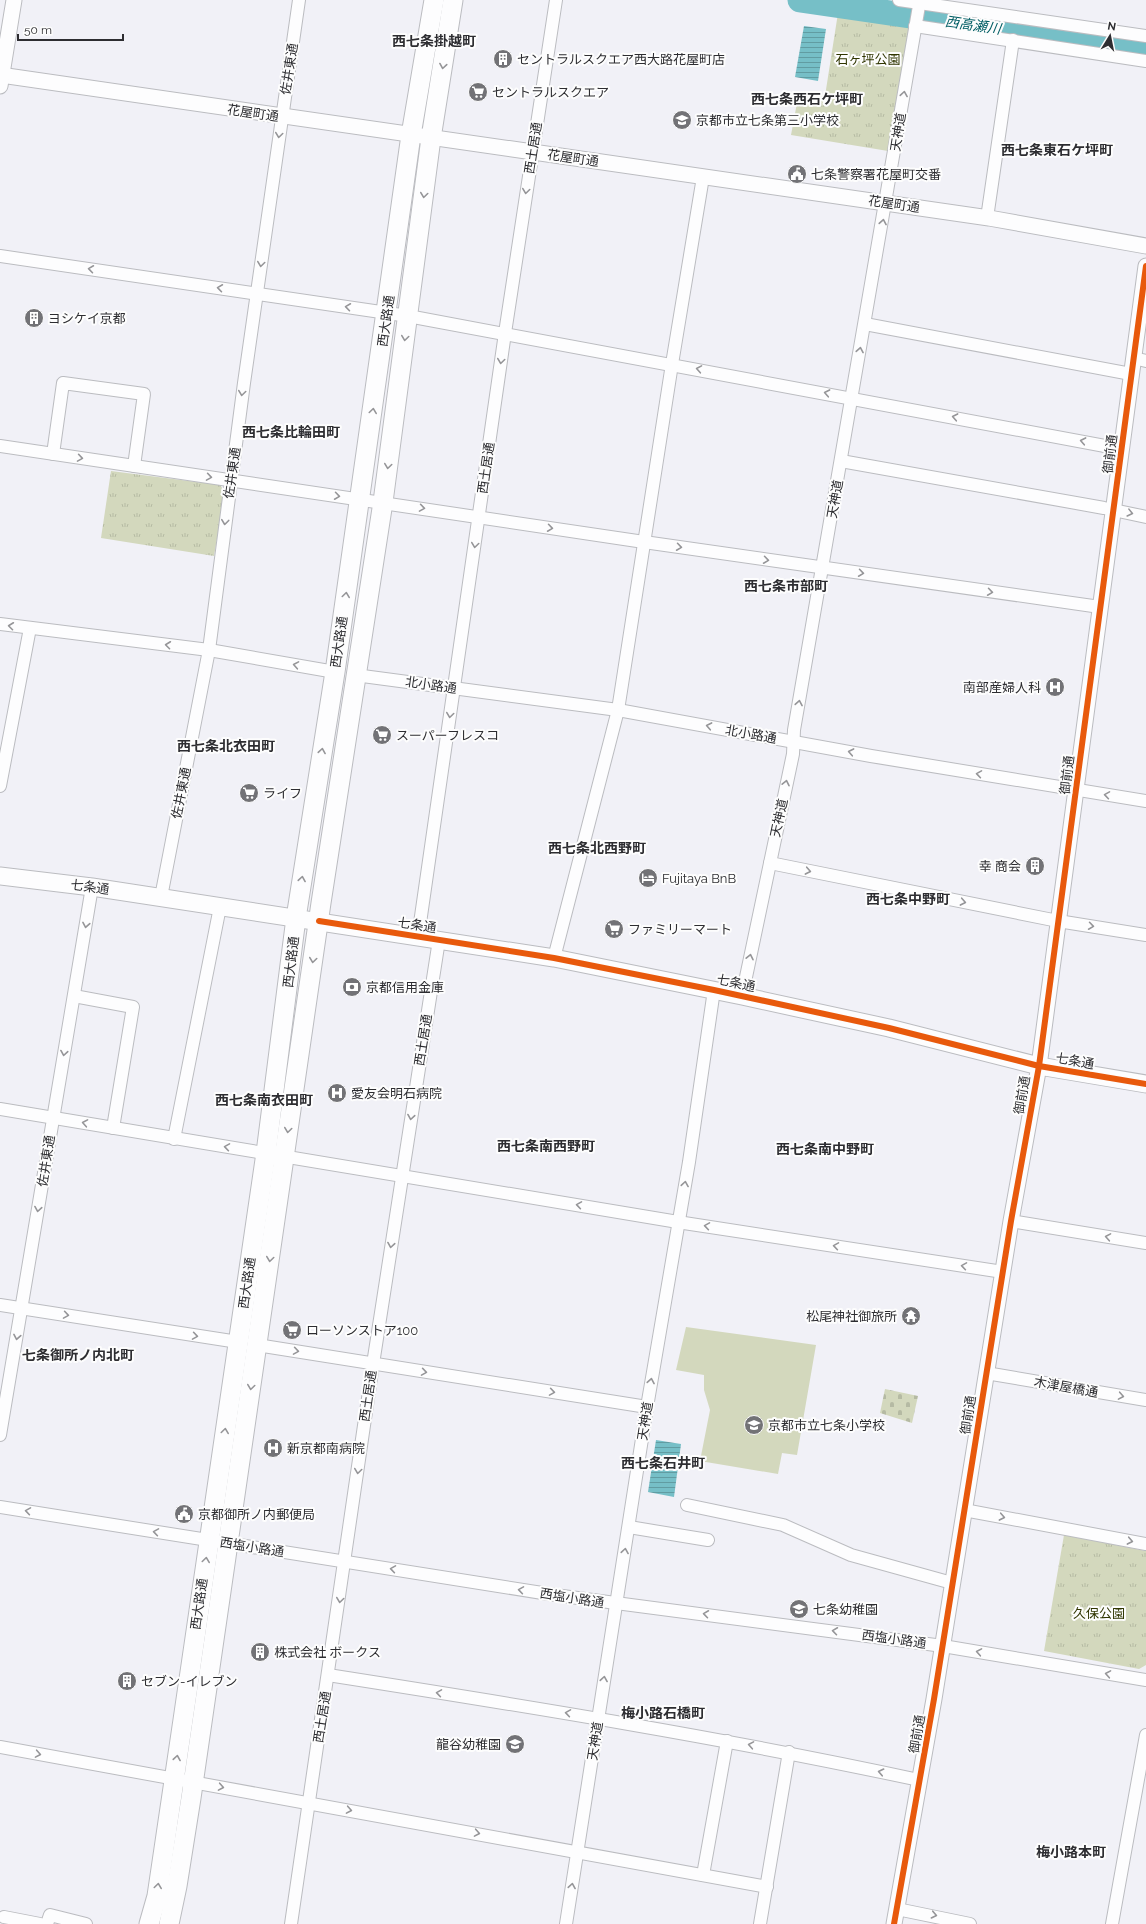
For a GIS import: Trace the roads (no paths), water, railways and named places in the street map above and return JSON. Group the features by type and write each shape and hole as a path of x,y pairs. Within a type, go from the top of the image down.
{"main road":[{"name":"西大路通","path":"149,1924 157,1896 208,1540 266,1153 296,918 335,672 411,135 434,0"},
{"name":"西大路通","path":"169,1924 177,1886 193,1782 355,675 383,502 431,138 453,0"},
{"name":"七条通","path":"0,876 162,897 554,958 714,990 889,1028 1039,1066 1146,1084"}],"street":[{"path":"1,79 14,0"},
{"name":"佐井東通","path":"162,897 209,650 256,294 299,0"},
{"name":"西土居通","path":"418,937 505,333 556,0"},
{"path":"899,0 1146,36"},
{"name":"天神道","path":"742,996 793,754 841,461 886,203 915,24 920,3"},
{"path":"915,24 1146,61"},
{"path":"987,218 1013,40"},
{"name":"花屋町通","path":"1,79 411,135 886,203 987,218 1146,246"},
{"path":"554,958 618,710 703,177"},
{"path":"0,256 408,316 672,364 1121,449"},
{"name":"御前通","path":"894,1924 943,1646 1011,1221 1039,1066 1121,449 1132,374 1140,360 1146,266"},
{"path":"865,324 1132,374"},
{"path":"53,454 63,382 144,394 134,466"},
{"path":"0,446 644,542 1100,607"},
{"path":"841,461 1146,517"},
{"path":"0,624 209,650 335,672"},
{"path":"0,786 30,628"},
{"name":"北小路通","path":"355,675 618,710 871,756 1146,801"},
{"path":"770,863 1058,921 1146,935"},
{"name":"佐井東通","path":"0,1435 92,887"},
{"path":"174,1139 220,907"},
{"name":"西土居通","path":"292,1924 308,1803 345,1562 373,1364 439,940"},
{"name":"天神道","path":"566,1924 647,1407 679,1222 714,990"},
{"path":"74,996 132,1007 113,1128"},
{"path":"0,1108 174,1139 679,1222 1003,1272"},
{"path":"1011,1221 1146,1243"},
{"path":"0,1305 238,1342"},
{"path":"257,1345 647,1407"},
{"name":"木津屋橋通","path":"986,1373 1146,1400"},
{"path":"687,1505 783,1525 851,1555 952,1583"},
{"name":"西塩小路通","path":"0,1507 617,1604 686,1611 943,1646 1146,1680"},
{"path":"964,1510 1146,1544"},
{"path":"628,1527 708,1540"},
{"path":"328,1675 598,1718 789,1752 920,1780"},
{"path":"1112,1924 1146,1736"},
{"path":"703,1875 727,1741"},
{"path":"0,1747 767,1887"},
{"path":"760,1924 789,1752"},
{"path":"897,1909 970,1924"},
{"path":"47,1924 50,1915 86,1924"},
{"path":"4,1917 40,1924"}],"water":[{"path":"804,26 826,29 818,81 795,77"},
{"path":"656,1440 681,1444 674,1497 648,1492"}],"waterway":[{"name":"西高瀬川","path":"800,0 1146,50"}],"place":[{"name":"セントラルスクエア西大路花屋町店","path":"503,59"},
{"name":"セントラルスクエア","path":"478,92"},
{"name":"京都市立七条第三小学校","path":"682,120"},
{"name":"七条警察署花屋町交番","path":"797,174"},
{"name":"ヨシケイ京都","path":"34,318"},
{"name":"南部産婦人科","path":"1055,687"},
{"name":"スーパーフレスコ","path":"382,735"},
{"name":"ライフ","path":"249,793"},
{"name":"幸 商会","path":"1035,866"},
{"name":"Fujitaya BnB","path":"648,878"},
{"name":"ファミリーマート","path":"614,929"},
{"name":"京都信用金庫","path":"352,987"},
{"name":"愛友会明石病院","path":"337,1093"},
{"name":"松尾神社御旅所","path":"911,1316"},
{"name":"ローソンストア100","path":"292,1330"},
{"name":"京都市立七条小学校","path":"754,1425"},
{"name":"新京都南病院","path":"273,1448"},
{"name":"京都御所ノ内郵便局","path":"184,1514"},
{"name":"七条幼稚園","path":"799,1609"},
{"name":"株式会社 ボークス","path":"260,1652"},
{"name":"セブン-イレブン","path":"127,1681"},
{"name":"龍谷幼稚園","path":"515,1744"}],"district":[{"name":"西七条掛越町","path":"434,41"},
{"name":"西七条西石ケ坪町","path":"807,99"},
{"name":"西七条東石ケ坪町","path":"1057,150"},
{"name":"西七条比輪田町","path":"291,432"},
{"name":"西七条市部町","path":"786,586"},
{"name":"西七条北衣田町","path":"226,746"},
{"name":"西七条北西野町","path":"597,848"},
{"name":"西七条中野町","path":"908,899"},
{"name":"西七条南衣田町","path":"264,1100"},
{"name":"西七条南西野町","path":"546,1146"},
{"name":"西七条南中野町","path":"825,1149"},
{"name":"七条御所ノ内北町","path":"78,1355"},
{"name":"西七条石井町","path":"663,1463"},
{"name":"梅小路石橋町","path":"663,1713"},
{"name":"梅小路本町","path":"1071,1852"}],"park label":[{"name":"石ヶ坪公園","path":"868,59"},
{"name":"久保公園","path":"1099,1613"}]}
